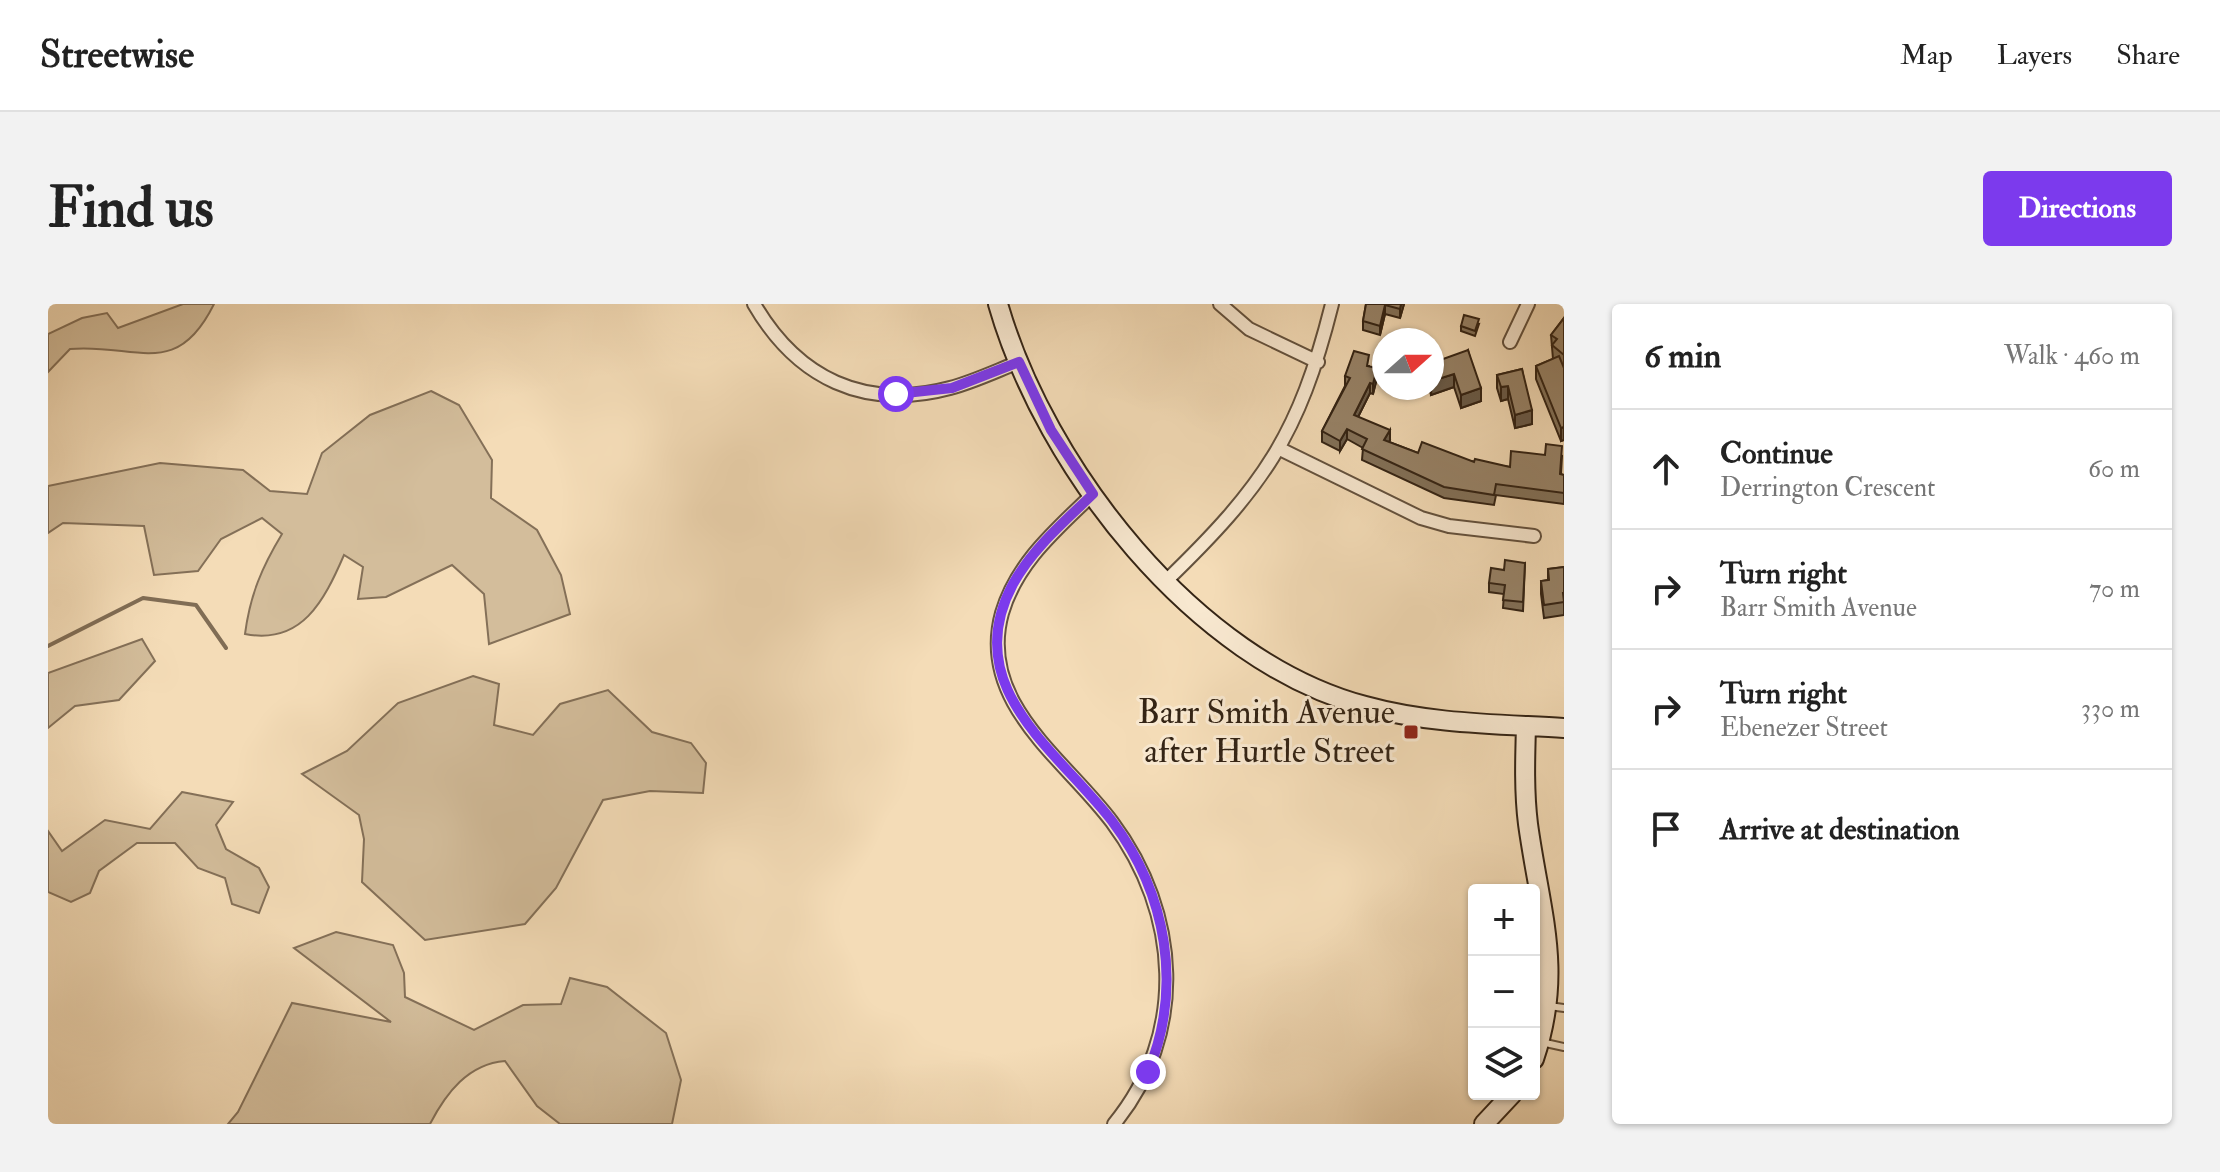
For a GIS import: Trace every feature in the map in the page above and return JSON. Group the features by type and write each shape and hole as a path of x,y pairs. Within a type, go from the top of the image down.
{"street":[{"path":"754,304 781,347 799,363 820,376 869,392 938,391 1019,362"},
{"path":"998,304 1019,362 1051,430 1093,494 1166,581 1212,625 1255,657 1318,690 1411,717 1564,728"},
{"path":"1220,304 1249,329 1318,362"},
{"path":"1166,581 1243,502 1280,449 1302,406 1318,362 1332,304"},
{"path":"1510,342 1528,304"},
{"path":"1280,449 1421,518 1449,526 1534,536"},
{"path":"1093,494 1027,560 1002,614 998,642 1000,670 1008,696 1023,719 1112,821 1135,855 1160,919 1167,957 1166,1010 1148,1072 1114,1124"},
{"path":"1526,726 1528,824 1551,951 1557,1007 1540,1044"},
{"path":"1484,1124 1506,1100"}],"lane":[{"path":"1540,1050 1564,1047"}],"shaded area":[{"path":"183,304 214,304 200,328 185,343 152,353 70,349 48,372 48,334 82,318 107,313 118,328"},
{"path":"431,391 459,405 492,460 491,498 537,530 561,575 570,614 489,644 484,594 452,565 386,597 358,599 363,567 344,555 319,603 296,626 265,636 245,634 258,582 282,534 262,518 221,539 198,571 154,575 144,526 63,523 48,533 48,486 160,463 243,470 270,491 307,494 322,453 370,415"},
{"path":"142,639 155,661 119,700 75,706 48,728 48,673"},
{"path":"473,676 499,684 494,725 533,735 560,704 608,690 652,732 691,743 706,763 703,793 650,791 603,800 556,888 525,924 425,940 362,882 364,839 359,815 302,774 347,751 398,703"},
{"path":"182,792 233,802 216,825 226,849 259,868 269,887 259,913 232,904 225,878 198,868 175,843 137,843 99,871 90,893 71,902 48,892 48,831 62,851 105,820 150,829"},
{"path":"336,932 393,945 404,973 405,997 474,1030 523,1005 561,1004 570,978 607,987 666,1033 681,1080 672,1124 560,1124 537,1106 505,1061 492,1063 469,1074 451,1091 430,1124 228,1124 238,1112 292,1003 391,1022 294,948"}],"building":[{"path":"1366,304 1401,304 1400,309 1385,305 1380,326 1363,321"},
{"path":"1464,315 1479,319 1475,331 1461,326"},
{"path":"1564,318 1564,355 1552,345 1557,339 1551,335"},
{"path":"1468,350 1481,388 1461,395 1454,374 1444,377 1444,359"},
{"path":"1354,351 1369,355 1367,366 1372,367 1372,384 1354,415 1390,430 1384,440 1418,453 1422,442 1474,462 1475,459 1510,467 1511,451 1545,455 1546,444 1562,446 1560,474 1564,475 1564,493 1496,484 1494,495 1444,487 1362,449 1367,439 1347,429 1340,441 1322,431 1350,378 1345,376"},
{"path":"1559,356 1564,368 1564,427 1561,428 1536,366"},
{"path":"1522,369 1532,410 1515,415 1508,386 1501,387 1497,375"},
{"path":"1505,560 1525,563 1523,602 1503,600 1505,585 1489,583 1491,568 1504,570"},
{"path":"1564,567 1564,602 1544,605 1541,581 1549,580 1548,569"}],"waterway":[{"path":"48,646 143,598 196,605 226,648"}],"place":[{"name":"Barr Smith Avenue after Hurtle Street","path":"1411,732"}],"route":[{"path":"896,394 952,388 1019,362 1051,430 1093,494 1037,548 1012,587 1002,614 998,642 1000,670 1008,696 1023,719 1112,821 1135,855 1147,880 1160,919 1168,974 1166,1010 1157,1052 1148,1072"}]}
